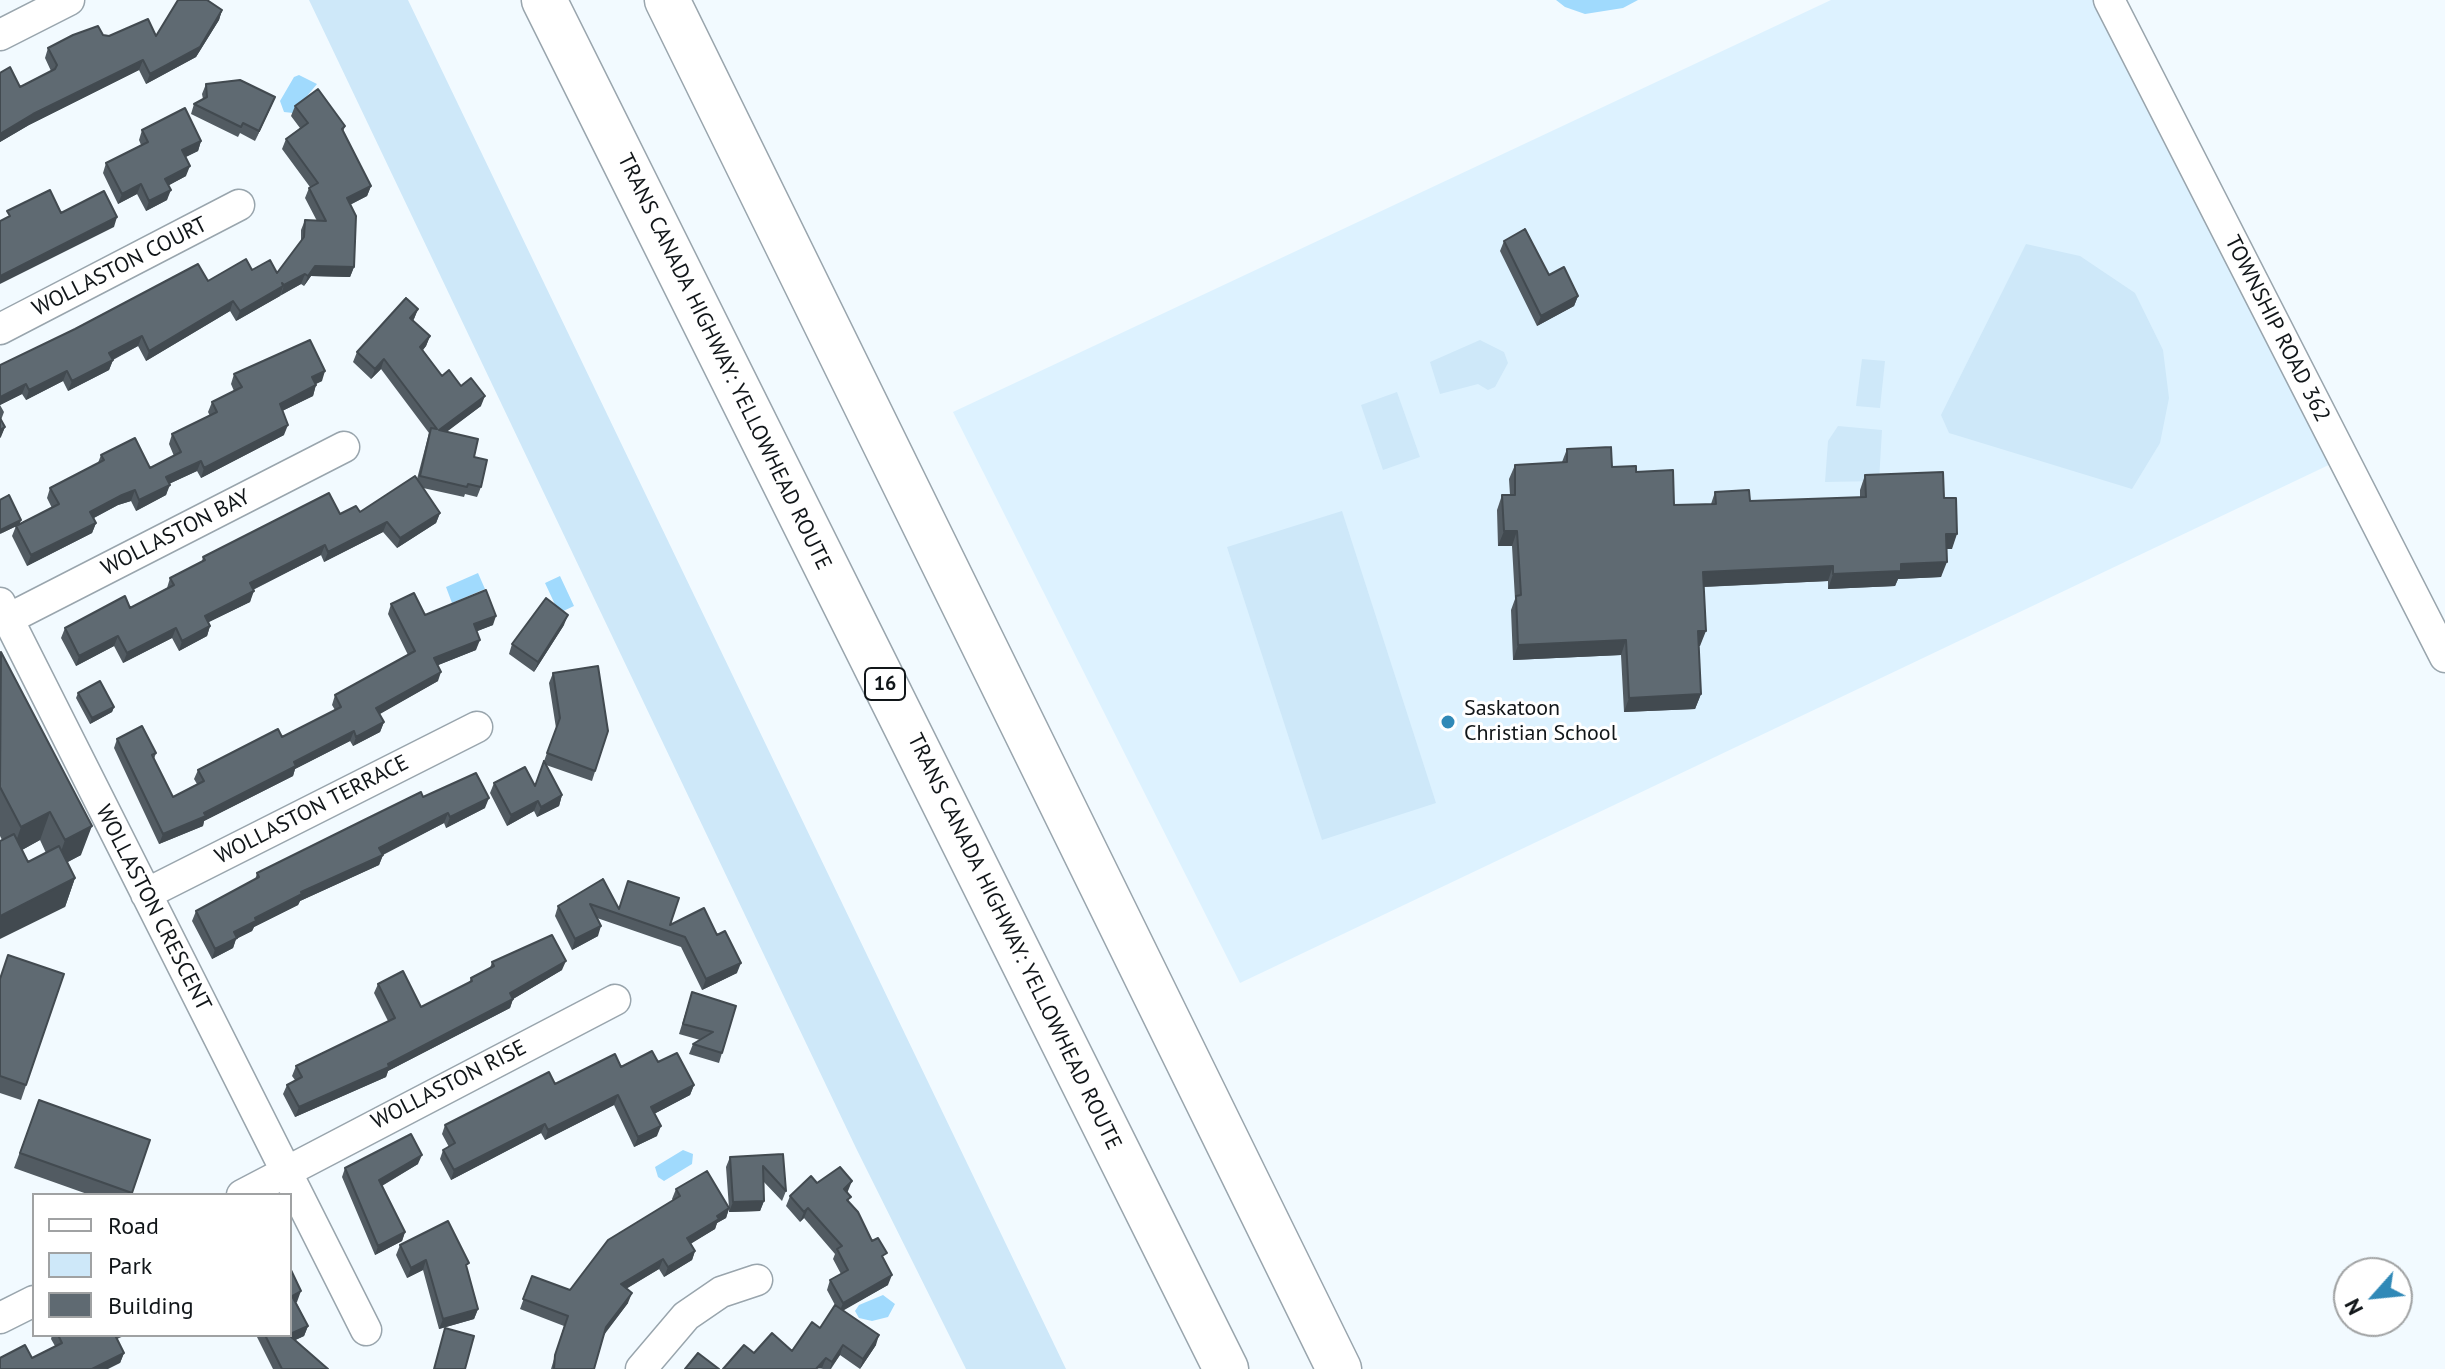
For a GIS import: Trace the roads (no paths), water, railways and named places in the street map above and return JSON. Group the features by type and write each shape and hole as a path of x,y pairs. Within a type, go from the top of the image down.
{"highway":[{"name":"TRANS CANADA HIGHWAY: YELLOWHEAD ROUTE","path":"544,0 1226,1369"},
{"path":"667,0 1339,1369"}],"street":[{"path":"0,35 69,0"},
{"name":"TOWNSHIP ROAD 362","path":"2109,0 2445,657"},
{"name":"WOLLASTON COURT","path":"0,329 239,205"},
{"name":"WOLLASTON BAY","path":"4,611 344,447"},
{"name":"WOLLASTON CRESCENT","path":"4,611 366,1330"},
{"name":"WOLLASTON TERRACE","path":"146,894 477,727"},
{"name":"WOLLASTON RISE","path":"284,1170 615,1000"},
{"path":"245,1193 284,1170"},
{"path":"641,1369 686,1316 721,1292 757,1280"},
{"path":"0,1318 32,1302"}],"water":[{"path":"1556,0 1638,0 1623,8 1585,14"},
{"path":"299,75 317,84 293,113 284,112 280,101 294,77"},
{"path":"478,573 485,589 452,603 446,587"},
{"path":"560,576 574,606 559,613 545,583"},
{"path":"683,1150 693,1154 692,1164 664,1181 658,1177 655,1167"},
{"path":"883,1295 895,1304 888,1317 872,1321 859,1318 855,1311 859,1305"}],"place":[{"name":"Saskatoon Christian School","path":"1448,722"}]}
